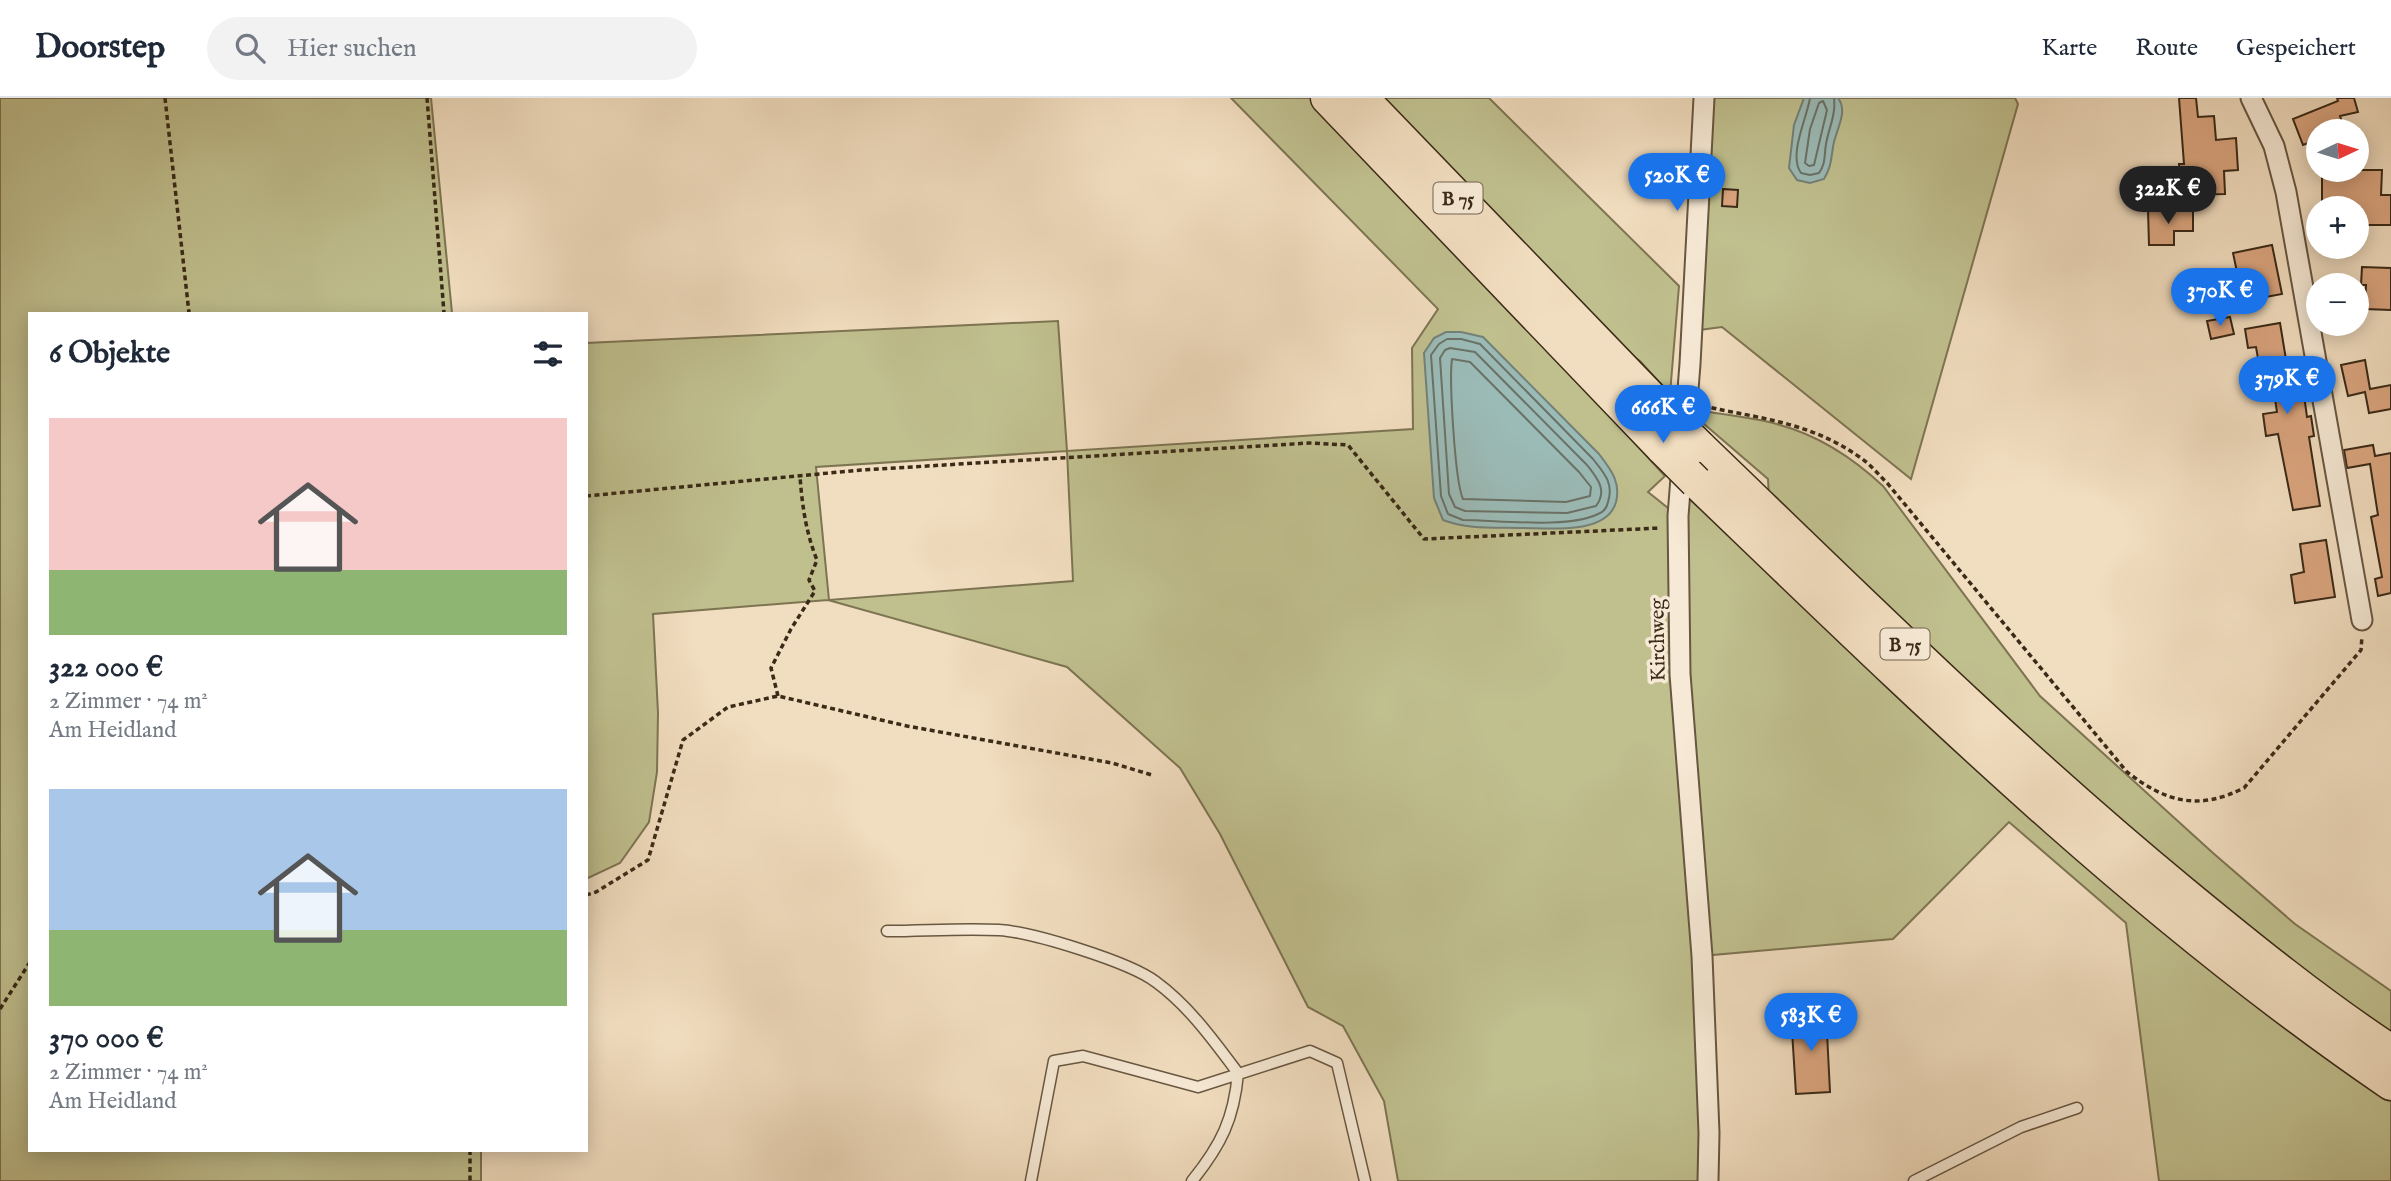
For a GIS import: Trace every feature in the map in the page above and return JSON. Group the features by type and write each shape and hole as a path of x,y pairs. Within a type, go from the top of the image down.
{"highway":[{"name":"B 75","path":"1327,98 1663,449 1916,692 2110,867 2249,982 2391,1084"},
{"name":"B 75","path":"1362,98 1677,408 1699,446 1982,716 2115,837 2236,937 2361,1032 2391,1051"}],"street":[{"name":"Kirchweg","path":"1704,98 1677,408 1680,674 1702,956 1709,1181"},
{"path":"2251,98 2274,146 2286,192 2362,620"}],"lane":[{"path":"887,931 1002,930 1060,944 1122,964 1156,981 1199,1023 1238,1073 1235,1105 1213,1155 1192,1181"},
{"path":"1031,1181 1054,1061 1083,1056 1198,1087 1310,1051 1337,1063 1365,1181"},
{"path":"1914,1181 2021,1127 2077,1108"}],"path":[{"path":"165,98 189,312"},
{"path":"427,98 444,312"},
{"path":"1677,408 1794,424 1822,435 1863,459 1888,484 2127,772 2163,795 2201,802 2224,798 2244,788 2361,650 2362,620"},
{"path":"588,496 861,470 1309,443 1348,445 1424,539 1678,527"},
{"path":"778,696 771,668 815,591 809,580 817,560 809,542 800,476"},
{"path":"588,894 648,860 683,740 728,707 778,696 907,726 1112,763 1152,775"},
{"path":"0,1009 28,965"},
{"path":"470,1152 470,1181"}],"shaded area":[{"path":"0,98 431,98 452,312 28,312 28,1152 481,1152 481,1181 0,1181"},
{"path":"1231,98 1310,98 1524,322 1665,476 1648,492 1678,516 1684,537 1689,496 2391,1095 2391,1181 2159,1181 2126,923 2009,822 1893,939 1702,956 1708,1181 1398,1181 1384,1101 1343,1026 1308,1007 1220,834 1180,768 1067,667 828,600 653,614 658,713 657,772 649,822 620,863 588,878 588,343 1058,321 1067,451 1413,429 1412,348 1438,309","holes":["1067,451 1073,581 829,600 816,467"]},
{"path":"1375,98 1489,98 1679,286 1670,394 1640,361 1617,345"},
{"path":"1704,98 2015,98 2018,104 1911,479 1722,327 1691,331"},
{"path":"1710,412 1772,423 1809,435 1848,457 1883,486 2040,696 2295,924 2391,991 2391,1037 2140,843 1769,499 1768,479 1696,417"}],"water":[{"path":"1804,98 1838,98 1842,109 1828,171 1824,179 1810,183 1797,180 1789,168 1794,125"},
{"path":"1446,332 1483,337 1599,454 1616,482 1616,502 1611,513 1590,525 1562,528 1473,527 1443,520 1434,498 1424,353 1434,338"}],"building":[{"path":"2179,98 2196,98 2198,117 2214,116 2216,140 2236,138 2238,170 2224,171 2225,194 2181,195 2179,164 2184,164"},
{"path":"2337,98 2354,98 2358,112 2340,116 2341,119 2306,119 2306,144 2303,145 2293,119 2338,101"},
{"path":"2370,170 2382,170 2381,195 2391,195 2391,225 2369,225 2369,196 2322,196 2322,182 2370,182"},
{"path":"1723,189 1738,190 1737,207 1722,206"},
{"path":"2148,210 2193,211 2193,231 2174,231 2174,245 2149,245"},
{"path":"2272,245 2282,294 2249,300 2243,271 2237,272 2233,253"},
{"path":"2362,267 2391,268 2391,310 2369,309 2369,273 2362,273"},
{"path":"2230,317 2234,334 2211,339 2207,321"},
{"path":"2280,323 2291,390 2303,388 2307,417 2311,416 2314,436 2309,437 2320,506 2293,510 2278,434 2266,436 2263,414 2277,412 2272,379 2262,381 2256,347 2248,348 2245,329"},
{"path":"2365,360 2370,389 2391,385 2391,409 2369,413 2365,392 2348,396 2341,365"},
{"path":"2373,445 2375,456 2391,453 2391,593 2378,596 2375,579 2382,577 2371,517 2378,515 2370,464 2347,468 2344,450"},
{"path":"2326,540 2335,597 2295,603 2291,575 2304,572 2300,544"},
{"path":"1826,1013 1830,1092 1796,1094 1791,1015"}]}
